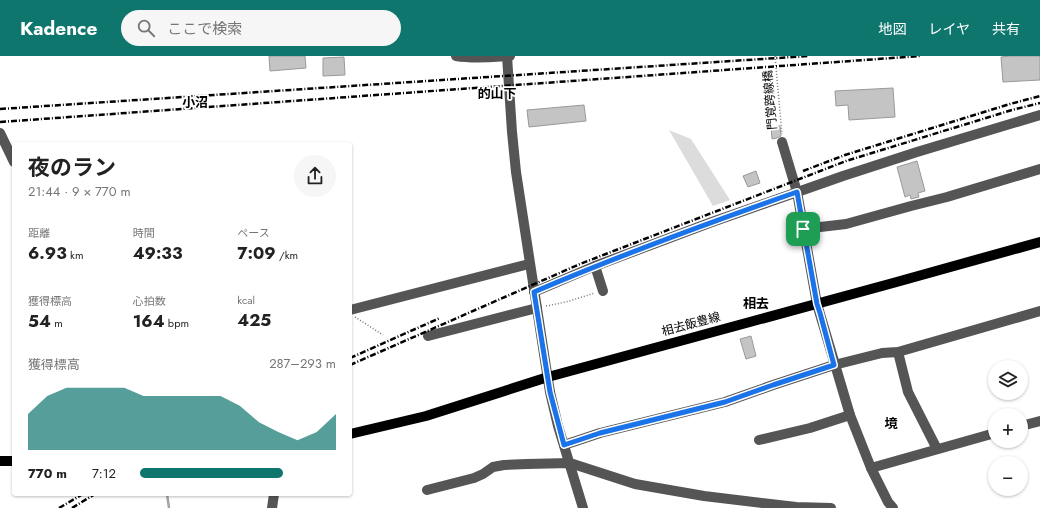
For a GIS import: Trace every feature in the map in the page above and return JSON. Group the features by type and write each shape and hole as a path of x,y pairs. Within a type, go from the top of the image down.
{"main road":[{"name":"相去飯豊線","path":"352,434 426,416 548,377 1040,242"},
{"path":"0,462 12,461"}],"street":[{"path":"456,56 464,58 485,58 510,56"},
{"path":"507,56 516,172 548,377 564,445 583,508"},
{"path":"534,292 595,266 797,192 917,152 1040,115"},
{"path":"0,133 12,158"},
{"path":"782,142 797,192 817,304 834,365 850,415 888,506"},
{"path":"803,229 846,224 947,197 1040,169"},
{"path":"352,309 530,264"},
{"path":"595,266 602,291"},
{"path":"428,336 537,308"},
{"path":"564,445 600,433 725,402 834,365 882,353 898,352 1040,311"},
{"path":"898,352 908,392 937,449"},
{"path":"759,440 810,428 850,415"},
{"path":"1028,424 1040,421"},
{"path":"871,468 988,435"},
{"path":"427,490 474,478 493,468 504,465 570,463 635,484 704,496 796,507 832,508"},
{"path":"272,508 274,496"}],"path":[{"name":"門覚跨線橋","path":"775,56 782,142"},
{"path":"537,308 566,302 602,291"},
{"path":"352,315 383,335"}],"shaded area":[{"path":"669,130 691,139 730,200 713,206"}],"building":[{"path":"269,56 305,56 306,68 270,71"},
{"path":"1040,56 1040,80 1003,82 1001,57"},
{"path":"344,57 345,75 323,76 323,58"},
{"path":"893,88 895,117 849,120 848,105 836,106 835,91"},
{"path":"584,105 586,121 529,127 527,110"},
{"path":"780,126 781,136 772,139 771,127"},
{"path":"917,161 925,191 918,193 919,197 911,199 910,195 905,197 897,167"},
{"path":"756,171 760,183 748,187 743,176"},
{"path":"751,336 756,356 746,359 740,339"}],"waterway":[{"path":"167,496 169,508"}],"railway":[{"path":"0,109 808,56"},
{"path":"0,122 920,56"},
{"path":"803,171 845,155 1040,96"},
{"path":"352,364 580,264 846,161 1012,110 1040,103"},
{"path":"352,357 440,318"},
{"path":"59,508 80,496"},
{"path":"72,508 92,496"}],"district":[{"name":"的山下","path":"497,93"},
{"name":"小沼","path":"195,102"},
{"name":"相去","path":"756,303"},
{"name":"境","path":"891,423"}],"route":[{"path":"797,192 803,229 817,304 834,365 725,402 600,433 564,445 550,392 534,292 595,266 797,192"}]}
